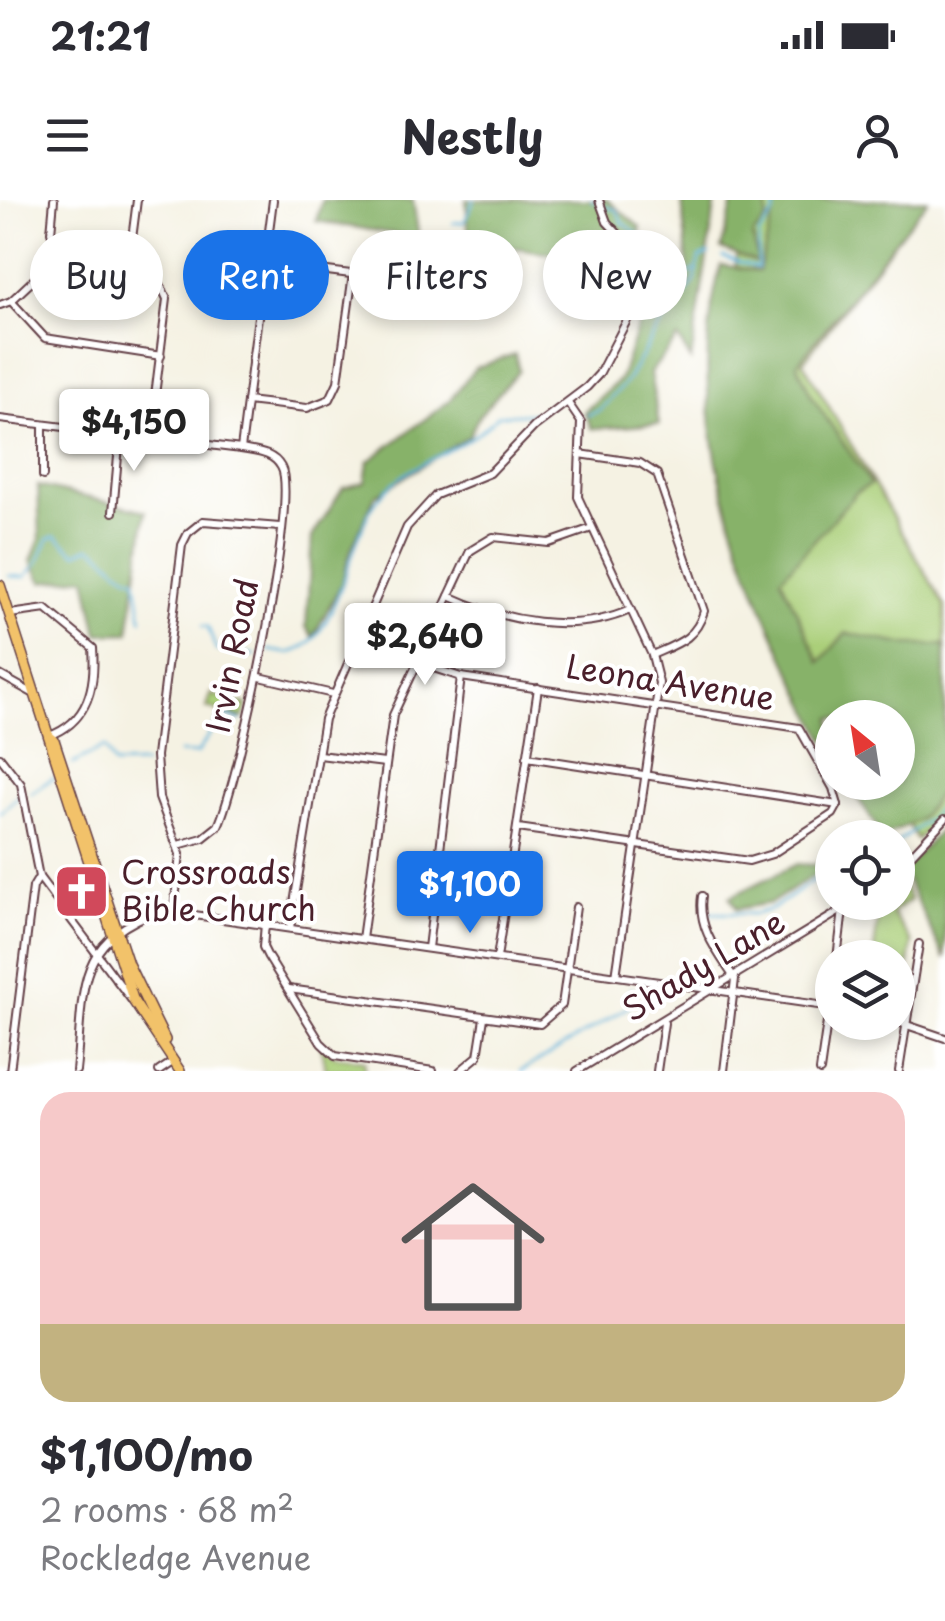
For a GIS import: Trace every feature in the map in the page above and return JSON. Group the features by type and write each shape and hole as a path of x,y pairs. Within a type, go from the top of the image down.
{"main road":[{"path":"0,585 116,935 141,998 177,1066"},
{"path":"116,935 134,1002 177,1066"}],"street":[{"path":"50,230 54,200"},
{"path":"133,230 137,200"},
{"path":"269,230 273,200"},
{"path":"290,928 324,719 396,548 417,511 436,495 490,474 534,427 600,374 647,279 643,260 607,222 599,200"},
{"path":"0,305 11,301 30,283"},
{"path":"150,436 168,298 163,290"},
{"path":"11,301 34,330 58,342 161,356"},
{"path":"247,401 307,408 330,399 338,382 349,303"},
{"path":"0,419 241,449 258,320"},
{"path":"568,403 581,422 576,482 592,528 652,655 659,683 616,976"},
{"path":"43,424 43,476"},
{"path":"112,512 120,434"},
{"name":"Irvin Road","path":"178,845 202,838 218,826 260,677 285,477 267,454 241,449"},
{"path":"580,454 640,464 662,482 704,611 700,626 686,640 652,655"},
{"path":"174,910 178,845 159,798 155,767 182,545 188,533 203,521 280,527"},
{"path":"362,939 393,715 470,551 486,539 548,543 592,528"},
{"path":"449,596 482,611 567,624 589,625 630,610"},
{"path":"10,614 46,609 88,643 94,655 89,704 74,722 48,736"},
{"name":"Leona Avenue","path":"418,663 461,677 799,728 838,805"},
{"path":"0,675 36,695"},
{"path":"260,677 333,694"},
{"path":"428,948 461,677"},
{"path":"497,958 538,688"},
{"path":"320,755 385,763"},
{"path":"0,758 21,784 39,877 134,1002"},
{"path":"518,828 749,861 772,854 833,814 838,805 528,758"},
{"path":"915,851 945,819"},
{"path":"10,1071 33,887 39,877"},
{"path":"702,896 701,918 710,941 736,978 724,1071"},
{"path":"289,989 530,1025 552,1016 562,1005 576,906"},
{"path":"76,1071 87,972 96,950 154,912 174,910 815,1005"},
{"name":"Shady Lane","path":"577,1071 590,1067 716,991 827,920"},
{"path":"265,924 263,947 321,1043 335,1056 434,1071"},
{"path":"915,963 919,944"},
{"path":"460,1071 478,1056 484,1018"},
{"path":"657,1071 664,1021"},
{"path":"915,1028 945,1038"},
{"path":"820,1071 825,1040"},
{"path":"899,1071 901,1040"},
{"path":"160,1071 177,1066"}],"green space":[{"path":"322,200 413,200 418,230 371,230 316,221"},
{"path":"466,200 607,200 640,230 543,230 543,252 523,249 523,230 468,230"},
{"path":"682,200 716,200 691,360 678,338 650,373 659,424 592,429 584,412 620,379 640,320 687,320"},
{"path":"734,200 767,200 767,219 753,235 758,263 721,249"},
{"path":"742,200 927,200 803,362 945,606 945,810 917,840 915,820 907,820 901,800 915,800 915,700 820,700 796,665 728,338"},
{"path":"777,200 928,200 797,364 812,397 871,484 857,492 781,578 820,662 846,633 908,645 945,645 945,785 915,821 872,820 859,800 915,800 915,700 815,700 815,720 776,639 730,517 715,455 708,391 709,328 721,265 759,271"},
{"path":"515,354 519,370 479,416 469,436 375,496 351,550 342,583 313,637 306,627 312,537 343,488 365,482 368,462 449,401 475,368"},
{"path":"38,486 146,511 129,633 98,634 86,577 42,582 31,561 40,539"},
{"path":"211,694 247,705 243,718 207,708"},
{"path":"945,825 945,959 915,898 915,857"},
{"path":"797,864 815,865 815,875 771,903 737,909 730,897"},
{"path":"878,920 897,920 910,940 875,940"},
{"path":"321,1043 335,1056 365,1061 364,1071 326,1071"}],"waterway":[{"path":"453,223 464,222 474,200"},
{"path":"723,257 758,268 759,235 774,214 775,200"},
{"path":"605,207 617,210 622,222 633,230"},
{"path":"588,415 600,410 627,381 656,331 695,281 699,258 709,254"},
{"path":"687,273 698,270"},
{"path":"269,650 292,652 307,645 320,631 371,509 398,479 467,440 498,415 539,413"},
{"path":"9,576 25,577 37,564 48,539 56,536 76,553 90,547 97,550 123,573 136,578 142,619"},
{"path":"203,626 208,627 216,650 255,655"},
{"path":"179,753 197,754 222,715 241,720"},
{"path":"73,764 104,747 114,765 144,764"},
{"path":"31,793 53,778"},
{"path":"0,813 20,795"},
{"path":"915,829 945,798"},
{"path":"708,913 755,914 772,909 815,880"},
{"path":"521,1071 629,1007 632,988"}],"place":[{"name":"Crossroads Bible Church","path":"82,891"}]}
